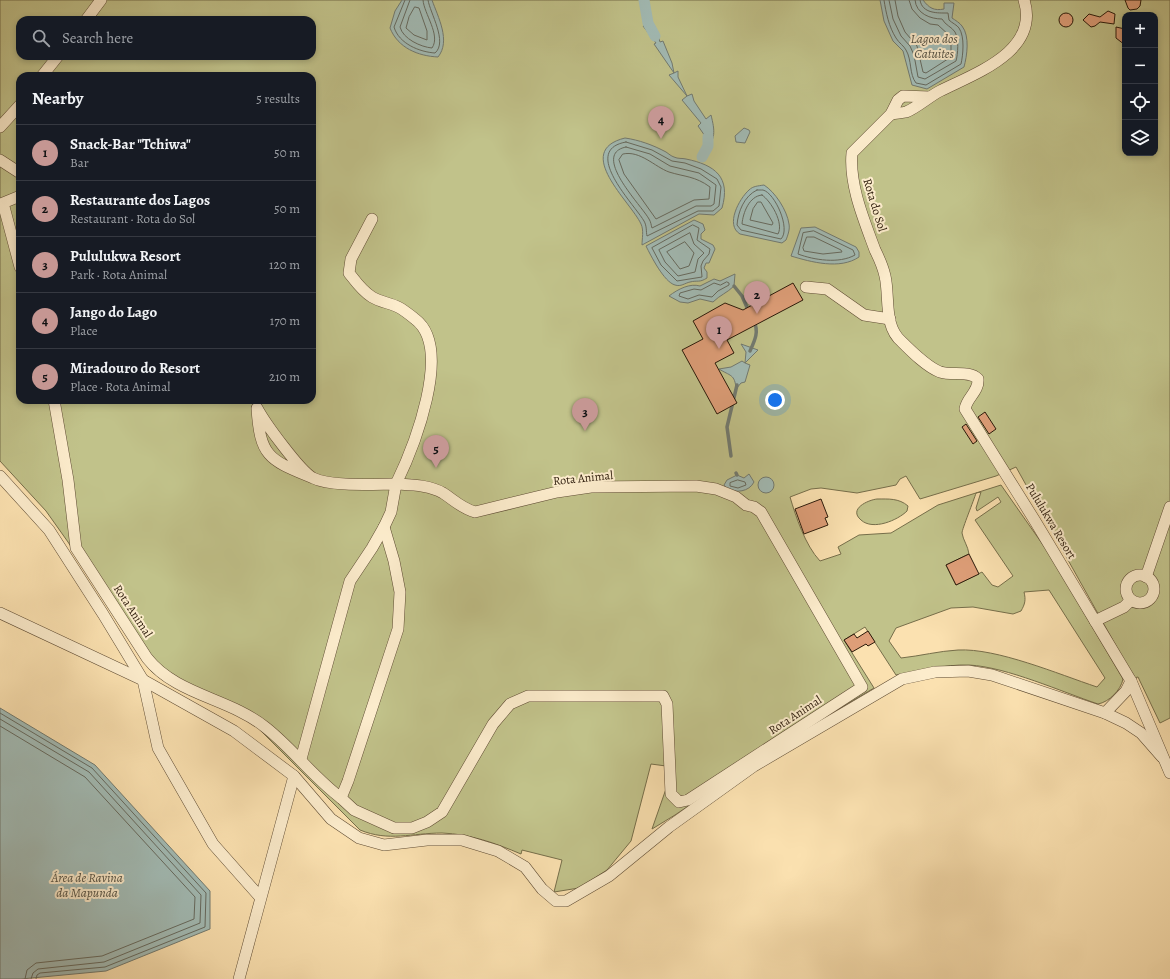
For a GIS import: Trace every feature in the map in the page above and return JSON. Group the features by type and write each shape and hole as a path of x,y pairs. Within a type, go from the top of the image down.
{"street":[{"path":"89,16 101,0"},
{"name":"Rota do Sol","path":"891,114 907,112 929,97 997,62 1010,53 1020,40 1026,26 1027,10 1024,0"},
{"path":"45,72 55,60"},
{"name":"Rota do Sol","path":"929,97 903,96 898,100 891,114 852,153 851,165 864,219 885,276 893,332 933,368 941,372 974,375 978,379 979,386 966,403 965,409 983,436"},
{"path":"0,127 16,109"},
{"path":"0,160 16,170"},
{"path":"16,198 3,203 16,252"},
{"path":"301,759 350,581 372,548 391,512 396,484 417,432 426,401 430,380 429,336 417,321 398,307 372,298 359,287 349,273 351,259 372,219"},
{"path":"806,287 827,289 864,315 890,319"},
{"name":"Rota Animal","path":"55,404 68,480 76,548 147,658 157,670 170,680 238,710 264,726 301,759 321,783 354,810 376,822 394,828 412,828 428,822 442,812 493,724 510,704 528,696 663,696 667,704 672,794 679,802 688,800 862,686 761,512 754,507 746,505 736,497 716,489 696,486 591,487 557,492 475,512 464,509 443,493 431,488 396,484 336,483 313,478 290,468 273,459 265,449 260,438 253,404"},
{"name":"Rota Animal","path":"253,404 264,422 300,465 313,478"},
{"name":"Pululukwa Resort","path":"983,436 1131,681 1170,773"},
{"path":"0,476 49,530 103,614 143,680 158,748 213,844 260,897"},
{"path":"1146,576 1170,508"},
{"path":"341,798 398,629 400,592 394,561 384,527"},
{"path":"1141,575 1146,576 1152,583 1152,596 1149,600 1140,603 1131,600 1126,593 1127,584 1132,577 1141,575"},
{"path":"1095,621 1124,607 1131,600"},
{"path":"0,614 143,680 234,731 294,776 332,819 359,838 384,845 428,840 462,840 498,851 525,867 542,888 556,901 566,901 609,876 669,827 754,766 902,679 935,672 968,671 992,675 1105,713 1126,723 1141,734 1162,757"},
{"path":"1105,713 1126,691 1131,681"},
{"path":"239,979 294,776"}],"green space":[{"path":"0,0 1170,0 1170,718 1160,723 1138,677 1134,678 1016,467 996,476 920,499 906,476 900,479 896,485 857,493 821,488 811,489 790,497 805,539 820,561 841,554 838,547 859,535 891,533 938,505 1001,485 1048,552 1123,679 1120,687 1110,698 1098,704 1017,675 984,667 960,665 896,675 865,627 844,640 874,688 783,742 652,829 667,786 666,766 651,764 631,841 607,870 579,888 554,892 562,860 522,850 521,854 492,843 462,835 431,833 381,836 360,830 257,727 236,714 175,687 151,671 68,542 46,511 0,461","holes":["981,492 976,508 977,511 998,497 1001,502 975,520 1013,576 998,587 992,585 982,572 956,585 946,565 969,554 962,533 976,493","1049,590 1105,678 1097,687 1009,657 974,650 958,650 901,658 889,641 896,628 951,608 973,607 1013,614 1021,611 1025,602 1024,592"]},
{"path":"877,499 893,500 905,503 908,506 907,511 898,518 885,523 872,524 861,520 858,516 858,509 865,503"}],"water":[{"path":"402,0 432,0 440,21 443,36 442,51 438,57 423,55 410,50 403,46 394,35 390,28 395,11"},
{"name":"Lagoa dos Catuites","path":"880,0 923,0 927,5 937,10 944,9 944,3 954,3 952,18 965,30 967,40 967,52 964,67 927,89 912,85 903,51 893,41 884,21"},
{"path":"651,22 655,26 660,42 663,41 672,63 674,73 654,44 656,43 643,26"},
{"path":"678,71 678,77 687,96 669,75"},
{"path":"692,94 694,101 706,119 711,115 714,134 709,147 705,151 705,136 698,126 701,123 682,100"},
{"path":"744,128 750,132 745,143 736,142 735,136"},
{"path":"625,138 646,143 661,149 676,158 696,162 713,169 722,180 724,188 722,208 714,215 699,214 642,245 642,226 609,178 604,165 604,154 610,145"},
{"path":"764,185 780,202 788,219 789,232 786,240 782,243 740,234 734,225 735,212 741,199 752,188"},
{"path":"694,220 703,224 705,230 701,234 701,239 713,245 715,249 709,263 706,263 704,268 707,272 707,278 681,285 675,285 662,274 646,246"},
{"path":"815,227 856,247 859,252 859,257 843,263 825,264 807,261 791,256 801,228"},
{"path":"735,274 734,286 713,302 700,299 688,303 680,302 669,296 684,287 692,285 700,286 714,279 720,281"},
{"path":"741,344 758,350 745,363 746,352"},
{"path":"742,361 750,365 745,382 741,383 736,389 733,378 729,374 719,369 731,367"},
{"path":"749,474 754,482 746,490 731,490 727,489 724,485 727,480 737,475 744,478"},
{"path":"766,477 773,482 774,485 769,492 766,493 759,488 758,485 763,478"},
{"name":"Área de Ravina da Mapunda","path":"0,708 95,765 210,891 210,929 106,971 21,979 0,979"}],"building":[{"path":"1125,0 1141,0 1140,6 1137,9 1130,10"},
{"path":"1108,11 1115,14 1114,24 1100,22 1091,27 1083,20 1089,14 1100,17"},
{"path":"1066,13 1071,15 1073,20 1071,25 1066,27 1061,25 1059,20 1061,15"},
{"path":"1116,27 1122,28 1122,43 1116,38"},
{"path":"793,283 803,300 727,340 734,353 715,363 737,403 717,414 682,350 703,339 693,321 725,303 743,310"},
{"path":"985,412 996,429 989,434 978,417"},
{"path":"966,424 977,441 973,444 962,427"},
{"path":"821,499 828,517 825,518 828,525 804,534 795,509"},
{"path":"969,554 979,574 956,585 946,565"},
{"path":"868,631 875,642 868,646 866,644 852,652 844,640 854,634 857,638"}],"waterway":[{"path":"644,0 648,23 655,36"},
{"path":"702,157 708,146 708,137"},
{"path":"734,286 742,296 749,312"},
{"path":"750,351 755,340 756,329 754,321"},
{"path":"731,456 727,427 737,385"}],"place":[{"name":"Jango do Lago","path":"661,139"},
{"name":"Restaurante dos Lagos","path":"757,314"},
{"name":"Snack-Bar \"Tchiwa\"","path":"719,349"},
{"name":"Pululukwa Resort","path":"585,431"},
{"name":"Miradouro do Resort","path":"436,468"}]}
